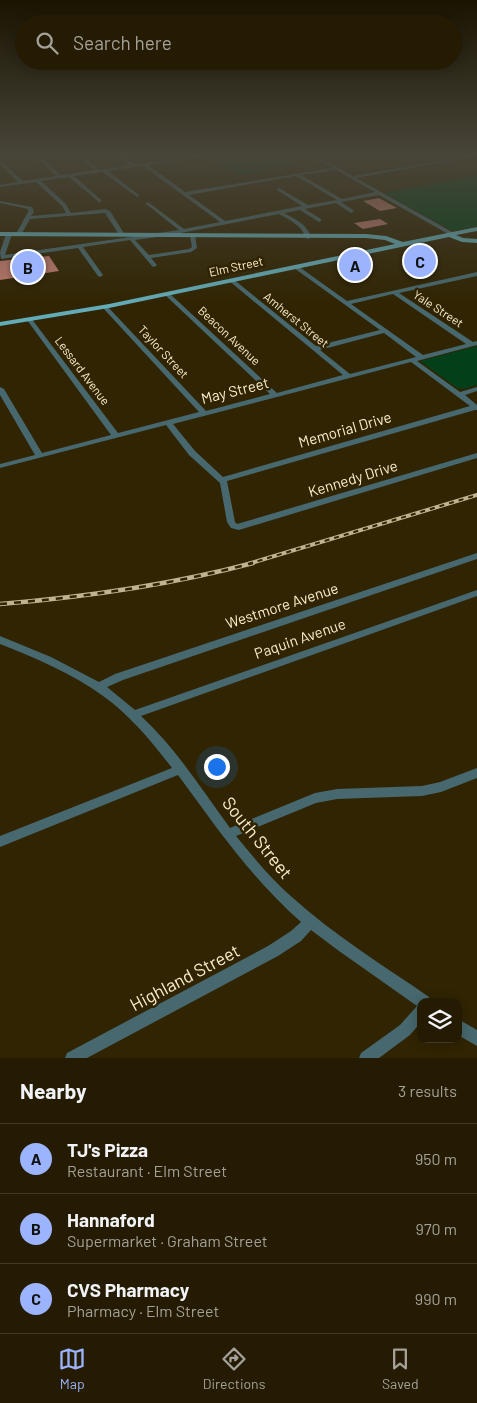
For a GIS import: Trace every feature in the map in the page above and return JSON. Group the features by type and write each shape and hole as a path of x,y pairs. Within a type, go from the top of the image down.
{"main road":[{"name":"Elm Street","path":"0,324 106,307 477,229"},
{"path":"0,234 366,236 388,239 477,240"},
{"path":"452,234 453,237 462,240"},
{"path":"452,234 477,240"},
{"path":"388,239 403,245"}],"street":[{"path":"19,234 31,210 29,207 20,205"},
{"path":"64,205 69,214"},
{"path":"151,205 182,230"},
{"path":"201,205 224,222"},
{"path":"9,234 0,257 152,235 316,205"},
{"path":"344,205 351,211"},
{"path":"402,205 452,234"},
{"path":"301,208 319,220"},
{"path":"28,218 107,212 122,235"},
{"path":"279,212 303,227 307,231 308,237"},
{"path":"147,257 191,250 194,248 193,236"},
{"path":"131,238 154,265"},
{"path":"79,246 100,275"},
{"path":"296,267 421,357"},
{"path":"346,303 477,274"},
{"name":"Amherst Street","path":"231,280 348,376"},
{"name":"Yale Street","path":"392,292 474,344"},
{"name":"Beacon Avenue","path":"167,294 275,395"},
{"name":"Taylor Street","path":"106,307 204,413"},
{"name":"Lessard Avenue","path":"29,319 116,436"},
{"path":"314,349 385,331"},
{"name":"May Street","path":"0,466 474,344"},
{"path":"412,360 476,407"},
{"path":"0,389 40,456"},
{"path":"459,394 477,390"},
{"name":"Memorial Drive","path":"222,480 476,407"},
{"path":"168,423 192,453 222,480"},
{"name":"Kennedy Drive","path":"222,480 226,487 231,522 236,527 248,526 477,456"},
{"name":"Westmore Avenue","path":"98,687 119,677 477,556"},
{"name":"Paquin Avenue","path":"133,715 477,593"},
{"name":"South Street","path":"0,640 72,672 98,687 133,715 149,731 262,877 288,903 310,922 418,998"},
{"path":"0,842 179,770"},
{"path":"228,834 321,797 337,794 422,791 441,787 477,772"},
{"name":"Highland Street","path":"72,1058 273,952 296,936 310,922"},
{"path":"366,1058 405,1030 417,1016"},
{"path":"462,1029 477,1039"}],"green space":[{"path":"406,205 477,205 477,226 453,231"},
{"path":"477,346 477,385 464,389 457,388 420,361"}],"building":[{"path":"370,205 392,205 397,208 380,211"},
{"path":"380,219 388,224 363,229 354,223"},
{"path":"49,256 59,271 0,280 0,261"}],"railway":[{"path":"248,564 477,495"},
{"path":"0,604 64,598 159,584 253,563"}],"place":[{"name":"CVS Pharmacy","path":"420,261"},
{"name":"TJ's Pizza","path":"355,265"},
{"name":"Hannaford","path":"28,267"}]}
